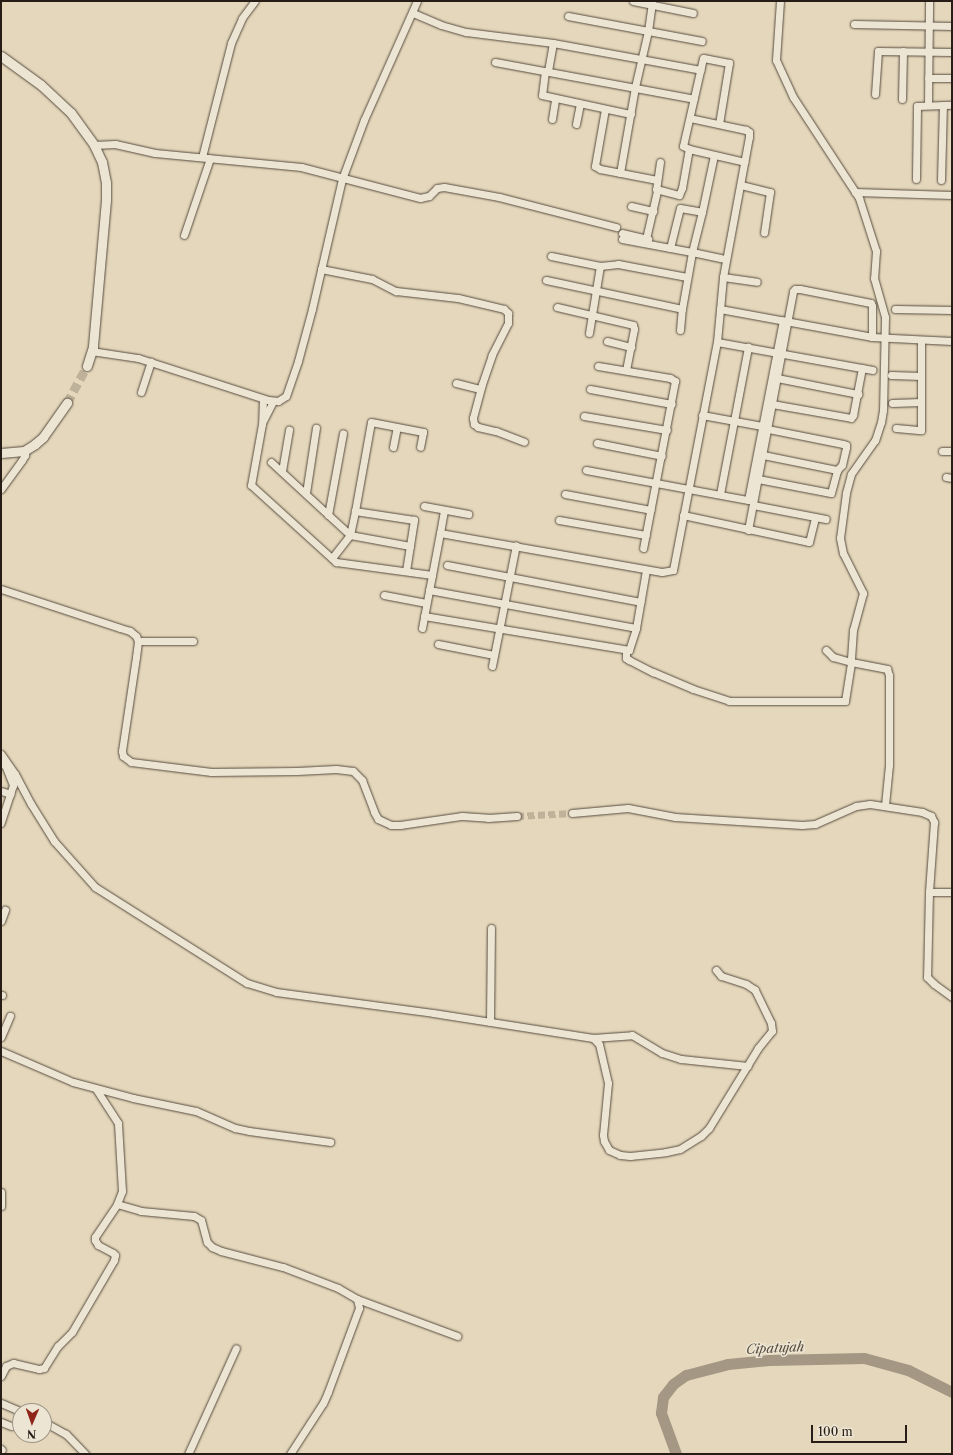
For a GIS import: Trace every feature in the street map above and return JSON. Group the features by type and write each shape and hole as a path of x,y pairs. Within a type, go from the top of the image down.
{"street":[{"path":"202,157 231,43 242,18 255,1"},
{"path":"91,351 105,354 123,354 273,401 278,401 286,396 292,383 342,179 364,120 417,1"},
{"path":"633,1 651,3 693,13"},
{"path":"626,650 626,658 653,672 693,689 729,701 845,701 851,662 853,630 863,593 843,553 840,538 846,493 851,474 880,430 883,410 885,317 874,278 876,251 864,212 855,192 793,97 776,60 776,42 780,1"},
{"path":"928,105 929,1"},
{"path":"620,172 635,87 648,31 651,3"},
{"path":"412,13 446,27 466,32 553,43 701,70"},
{"path":"568,16 702,41"},
{"path":"854,24 952,26"},
{"path":"553,43 541,93 545,97 630,114"},
{"path":"902,51 902,99"},
{"path":"876,94 877,52 952,52"},
{"path":"1,56 41,85 71,113 94,145 102,162 107,192 91,351 87,366"},
{"path":"719,124 729,63 703,58 683,144 684,147 745,162"},
{"path":"495,62 694,99"},
{"path":"928,78 952,78"},
{"path":"552,119 555,98"},
{"path":"576,124 580,103"},
{"path":"916,179 917,107 918,105 952,105"},
{"path":"941,180 943,105"},
{"path":"605,109 595,166 600,169 657,180"},
{"path":"440,532 646,570 667,572 673,570 717,342 723,277 741,186 749,132 690,118"},
{"path":"94,145 115,144 148,152 301,167 342,179 420,198 426,197 440,187 482,194 616,227"},
{"path":"670,248 680,208 681,193 689,149"},
{"path":"680,330 687,277 714,155"},
{"path":"184,235 210,158"},
{"path":"647,241 657,191 656,188 660,162"},
{"path":"741,186 770,192 764,233"},
{"path":"657,191 678,195 681,193"},
{"path":"855,192 952,195"},
{"path":"631,206 653,211"},
{"path":"680,208 702,212"},
{"path":"622,236 647,241 670,248 721,258"},
{"path":"551,256 600,266 618,264 687,277"},
{"path":"589,333 600,266"},
{"path":"321,269 372,279 396,291 458,298 504,309 508,313 508,322 492,355 480,389 474,409 474,424 478,427 496,431 524,442"},
{"path":"723,277 757,282"},
{"path":"546,280 682,309"},
{"path":"586,470 748,500 765,427 785,321 791,296 794,290 815,292 870,303 872,306 872,337"},
{"path":"557,307 632,324 634,329 626,370"},
{"path":"720,309 872,337 952,341"},
{"path":"895,309 952,310"},
{"path":"896,428 921,430 921,340"},
{"path":"606,341 631,347"},
{"path":"717,342 872,370"},
{"path":"720,494 748,347"},
{"path":"745,529 753,505 763,455 765,427 778,378 779,353"},
{"path":"141,392 151,362"},
{"path":"598,366 673,379 675,384 643,548"},
{"path":"772,404 848,418 853,415 862,368"},
{"path":"891,375 921,376"},
{"path":"778,378 858,394"},
{"path":"456,383 480,389"},
{"path":"590,389 672,404"},
{"path":"263,398 262,424 251,485 336,562 432,575"},
{"path":"262,424 273,401"},
{"path":"1,453 24,451 43,437 68,402"},
{"path":"892,403 921,402"},
{"path":"702,415 845,444 846,447 842,465 837,470 830,493 758,479"},
{"path":"584,416 667,430"},
{"path":"332,558 350,535 371,422 423,432 420,446"},
{"path":"393,447 397,427"},
{"path":"306,493 316,428"},
{"path":"282,472 289,430"},
{"path":"328,515 343,433"},
{"path":"597,443 662,456"},
{"path":"1,489 22,460 25,455 24,451"},
{"path":"942,451 952,451"},
{"path":"763,455 837,470"},
{"path":"271,462 350,535 410,546"},
{"path":"565,494 651,510"},
{"path":"753,505 826,519"},
{"path":"424,506 468,514"},
{"path":"422,628 444,510"},
{"path":"355,511 414,520 406,571"},
{"path":"683,515 809,542 815,518"},
{"path":"559,520 646,535"},
{"path":"492,666 516,545"},
{"path":"447,565 641,602"},
{"path":"424,616 626,650 631,649 646,570"},
{"path":"1,589 130,631 138,641 122,751 123,756 130,762 211,772 290,772 336,769 352,771 362,780 378,819 391,824 400,825 462,816 488,818 517,816"},
{"path":"429,590 636,628"},
{"path":"384,595 426,604"},
{"path":"138,641 193,640"},
{"path":"438,644 494,654"},
{"path":"826,650 833,657 887,669 890,675 889,765 885,805"},
{"path":"1,754 15,774 31,804 54,840 95,887 247,983 276,992 593,1038 632,1035 662,1053 681,1059 748,1066"},
{"path":"1,764 5,765 13,785 2,819"},
{"path":"1,791 10,794"},
{"path":"572,813 628,808 675,817 802,825 815,824 856,806 870,804 925,812 933,818 929,892 928,977 934,984 952,997"},
{"path":"929,892 952,892"},
{"path":"1,921 5,910"},
{"path":"490,1022 491,928"},
{"path":"593,1038 599,1044 608,1083 603,1135 604,1141 609,1150 620,1155 630,1156 680,1149 701,1136 709,1128 758,1048 772,1031 772,1027 755,990 746,984 721,976 716,970"},
{"path":"1,1037 3,1028 10,1016"},
{"path":"1,1051 73,1082 96,1089 200,1112 235,1128 330,1142"},
{"path":"1,1376 6,1366 13,1363 39,1369 44,1368 58,1346 72,1332 114,1260 115,1255 113,1252 98,1245 94,1240 117,1204 122,1191 118,1123 96,1089"},
{"path":"1,1192 1,1206"},
{"path":"117,1204 141,1211 194,1216 201,1220 205,1236 212,1247 283,1267 338,1288 357,1299 457,1336"},
{"path":"290,1454 323,1403 328,1392 359,1308 357,1299"},
{"path":"188,1454 236,1348"},
{"path":"1,1403 12,1408"},
{"path":"1,1422 11,1426"},
{"path":"52,1426 66,1434 85,1454"}],"waterway":[{"name":"Cipatujah","path":"676,1454 661,1413 663,1397 673,1384 686,1375 728,1364 769,1360 864,1358 908,1370 952,1392"}],"tunnel":[{"path":"67,403 87,366"},
{"path":"517,816 572,813"}]}
